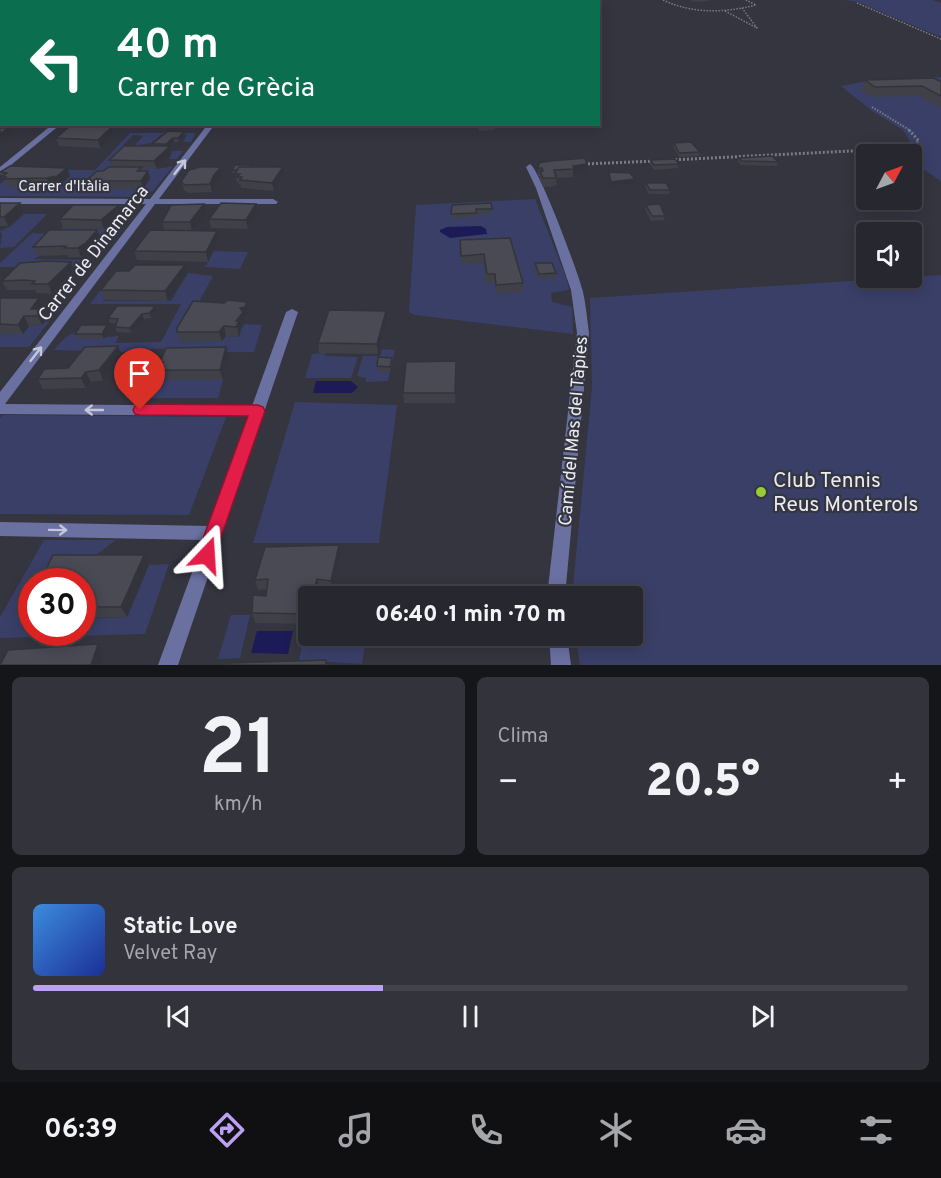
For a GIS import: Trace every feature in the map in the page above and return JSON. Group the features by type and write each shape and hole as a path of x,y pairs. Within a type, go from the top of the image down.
{"street":[{"path":"0,171 56,126"},
{"name":"Carrer de Dinamarca","path":"0,401 210,126"},
{"name":"Camí del Mas del Tàpies","path":"530,166 577,290 583,333 557,586"},
{"name":"Carrer d'Itàlia","path":"0,201 273,202"},
{"path":"168,665 292,312"},
{"path":"0,409 258,411"},
{"path":"0,529 214,532"},
{"path":"559,646 561,665"}],"path":[{"path":"663,0 697,10 725,10 756,5 746,0"},
{"path":"857,3 941,39"},
{"path":"725,10 757,28 742,8"},
{"path":"671,160 897,149 916,146 919,141 913,132 872,107"},
{"path":"583,164 660,160"}],"shaded area":[{"path":"845,0 932,0 941,3 941,37 858,2"},
{"path":"941,77 941,181 922,169 922,144 906,144 910,142 903,130 872,111 841,86 862,82"},
{"path":"130,133 196,133 191,142 183,142 187,135 161,135 151,143 134,146 143,136 133,135 123,145 138,151 183,151 177,159 169,159 172,153 127,153 157,169 173,166 153,191 141,197 0,196 0,184 16,170 95,170"},
{"path":"535,199 569,290 551,293 552,302 572,307 573,334 415,315 409,312 416,205"},
{"path":"24,214 47,214 14,247 0,248 2,235 0,231 11,226"},
{"path":"481,226 486,229 487,234 450,238 440,232 447,227"},
{"path":"63,228 122,229 117,237 81,238 33,259 83,260 78,267 0,267 0,263 32,233 50,234"},
{"path":"214,251 248,252 240,269 205,267"},
{"path":"114,272 139,272 119,280 103,301 171,301 188,273 213,276 198,304 185,305 197,305 226,336 238,337 244,324 262,325 254,352 178,353 178,348 125,352 54,350 66,337 76,332 104,339 119,336 115,343 161,342 181,304 90,304"},
{"name":"Club Tennis Reus Monterols","path":"941,275 941,665 580,665 577,646 643,646 643,586 573,586 592,388 590,298 856,281 856,288 922,288 922,276"},
{"path":"52,318 29,347 0,347 0,334 23,334 29,326 42,325 47,319"},
{"path":"382,349 395,350 388,381 366,382 366,378 357,376 363,356 380,356"},
{"path":"325,353 325,356 358,357 351,378 305,378 312,354"},
{"path":"148,361 168,361 164,380 223,380 218,398 125,398"},
{"path":"316,381 351,381 358,387 352,393 313,393"},
{"path":"295,402 397,405 379,543 253,543"},
{"path":"3,415 226,417 189,515 0,514 0,418"},
{"path":"44,540 116,540 97,554 91,566 86,568 28,568"},
{"path":"169,564 145,634 96,635 96,618 127,617 149,565"},
{"path":"18,586 18,638 0,638 0,617"},
{"path":"231,615 250,615 240,658 218,659"},
{"path":"257,631 293,631 288,654 251,653"},
{"path":"302,646 365,646 362,664 299,660"}],"building":[{"path":"934,78 941,82 941,96 922,86 875,87 865,80"},
{"path":"69,127 112,127 98,140 56,138"},
{"path":"0,128 8,128 0,134"},
{"path":"168,131 184,132 166,144 152,144"},
{"path":"691,142 700,152 679,153 674,143"},
{"path":"124,146 170,146 154,161 109,160"},
{"path":"772,156 778,162 742,161 739,158"},
{"path":"585,158 587,164 573,166 574,169 554,170 556,178 543,178 540,171 543,171 542,168 538,168 539,163"},
{"path":"675,159 679,164 654,165 650,160"},
{"path":"235,165 251,165 232,170"},
{"path":"10,166 67,168 57,176 47,178 4,179 6,177 3,176 7,173 0,172"},
{"path":"109,167 142,167 137,171 148,171 141,181 86,181 97,171 103,171"},
{"path":"200,167 221,167 210,184 185,185 181,182 189,170"},
{"path":"239,167 283,167 272,183 240,180 242,177 237,177 240,174 235,174"},
{"path":"609,172 630,173 635,179 611,182"},
{"path":"646,183 666,183 670,190 650,190"},
{"path":"0,203 20,203 4,217 0,217"},
{"path":"221,203 256,204 246,220 209,219"},
{"path":"491,203 492,209 476,209 476,213 451,214 452,205"},
{"path":"204,204 190,222 162,222 171,205"},
{"path":"660,204 665,216 652,216 646,205"},
{"path":"73,205 119,205 101,220 60,219"},
{"path":"49,230 97,230 86,243 78,248 33,247"},
{"path":"150,230 217,231 206,252 134,251"},
{"path":"510,238 523,283 496,285 495,274 487,274 484,254 461,256 460,240"},
{"path":"71,262 48,284 32,284 35,281 25,280 2,281 20,263"},
{"path":"535,263 552,263 556,273 539,274"},
{"path":"135,265 185,265 165,291 101,290 116,271 129,271"},
{"path":"0,298 39,298 31,309 43,309 38,316 24,316 18,325 0,324"},
{"path":"228,300 247,302 245,307 240,308 243,312 236,321 239,321 236,327 224,326 219,332 177,332 177,328 193,301 224,303"},
{"path":"117,306 155,306 150,313 142,314 130,328 115,327 118,319 108,318"},
{"path":"329,310 386,311 377,344 318,343"},
{"path":"81,325 107,325 102,334 75,334"},
{"path":"118,346 99,370 86,372 81,378 38,379 44,369 68,368 85,347"},
{"path":"226,347 220,370 160,370 163,362 160,362 166,348"},
{"path":"378,357 392,358 390,367 377,366"},
{"path":"456,361 455,393 403,393 406,362"},
{"path":"339,545 331,581 317,579 315,586 298,586 298,614 252,613 253,595 266,596 268,579 255,580 265,547"},
{"path":"53,555 144,555 121,607 96,607 96,568 47,568"},
{"path":"98,644 91,665 0,665 8,650 96,646"},
{"path":"326,660 326,665 229,665 229,663"}],"place":[{"name":"Club Tennis Reus Monterols","path":"761,492"}],"route":[{"path":"140,410 258,411 207,555"}]}
